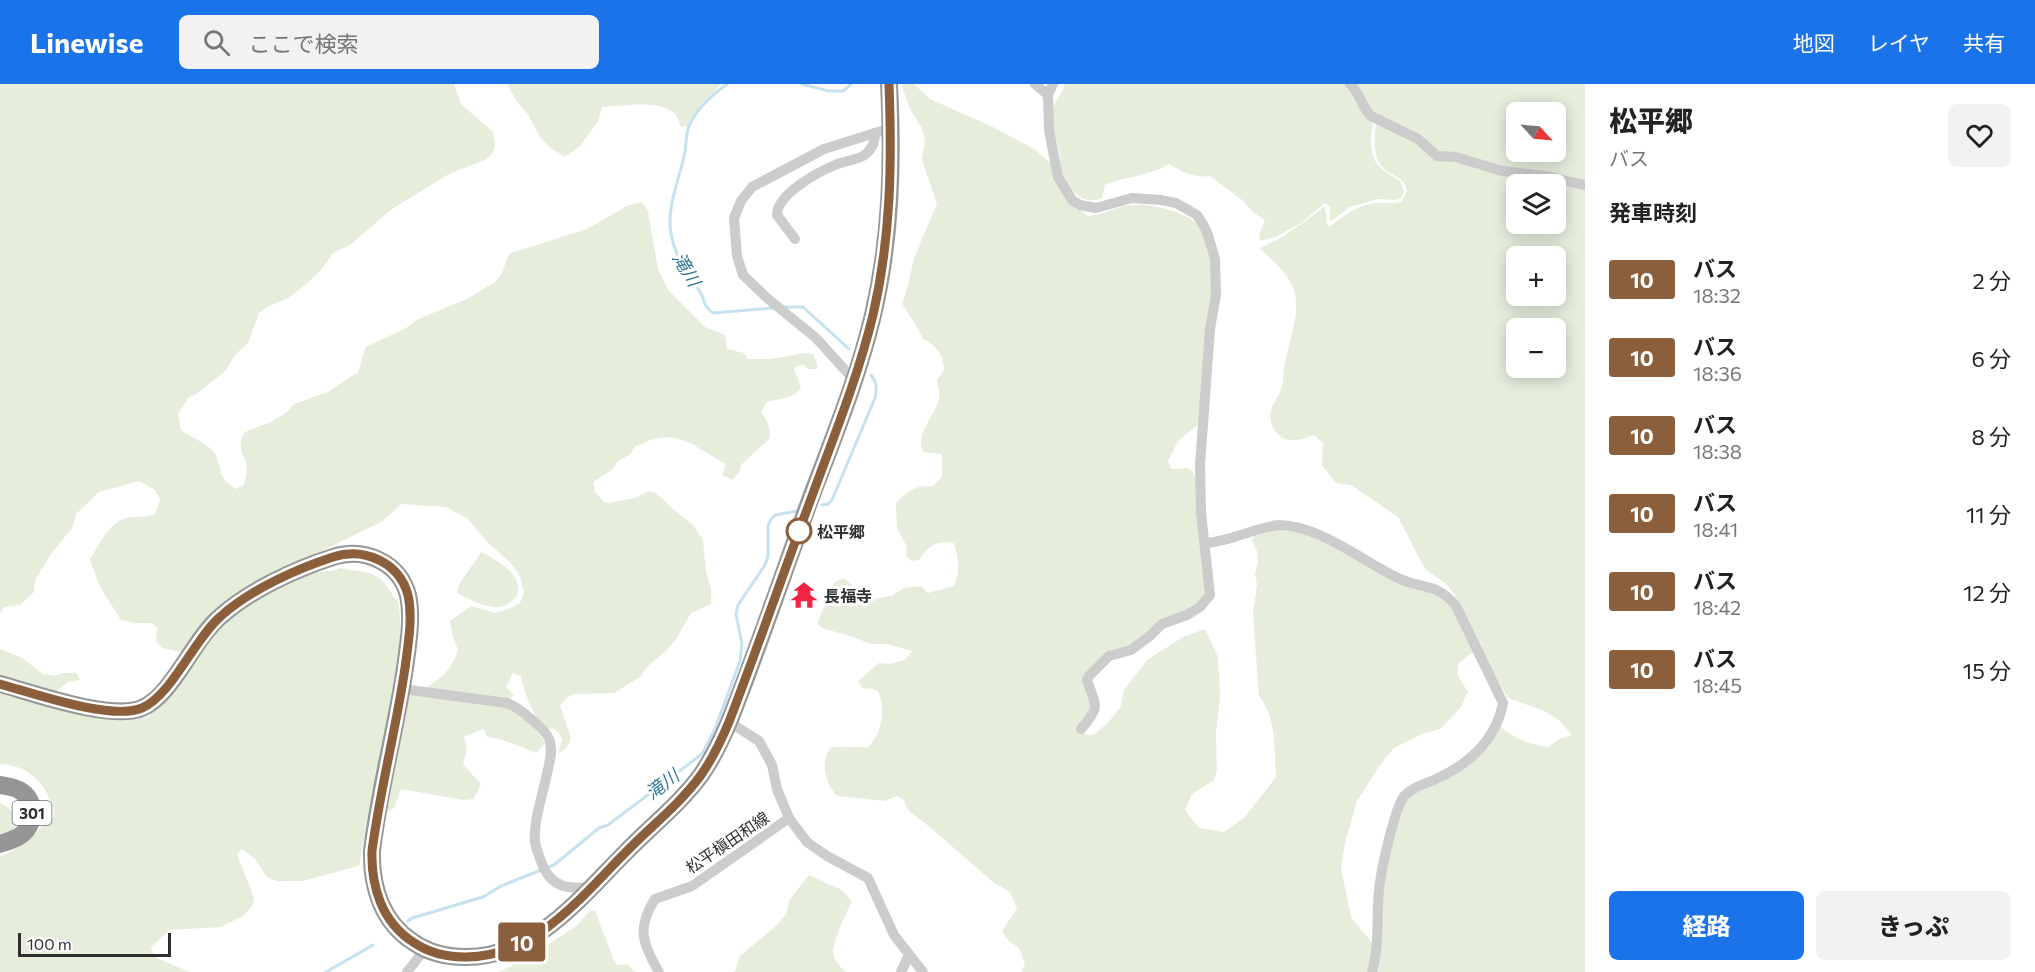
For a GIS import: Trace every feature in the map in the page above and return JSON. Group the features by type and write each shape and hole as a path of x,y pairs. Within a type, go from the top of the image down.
{"highway":[{"path":"0,684 99,711 122,712 140,709 148,705 166,687 203,635 233,605 310,565 341,554 368,555 386,564 399,576 408,595 410,609 402,689 374,834 371,867 377,895 385,912 407,938 425,949 454,957 478,957 493,954 533,937 569,909 701,776 718,748 729,722 854,380 873,315 882,267 891,193 883,130 889,84"},
{"name":"301","path":"0,785 19,790 28,798 33,810 32,820 20,836 0,844"}],"street":[{"path":"1035,84 1048,95"},
{"path":"1053,84 1048,95 1049,130 1058,177 1072,200 1080,205 1096,208 1132,198 1161,200 1176,203 1188,209 1197,215 1204,226 1215,259 1216,275 1200,465 1201,512 1210,595 1206,601 1187,615 1162,624 1131,650 1109,656 1089,676 1087,680 1096,706 1093,714 1081,729"},
{"path":"1350,84 1355,88 1365,110 1371,116 1418,139 1437,156 1456,157 1502,171 1545,176 1585,185"},
{"path":"795,239 777,215 779,205 797,186 836,165 865,155 883,130"},
{"path":"854,380 816,338 742,275 738,263 734,218 741,201 752,187 824,149 883,130"},
{"path":"1204,543 1220,542 1274,525 1290,526 1313,533 1402,580 1435,588 1446,595 1456,606 1503,703 1491,735 1480,749 1452,771 1410,790 1401,802 1385,855 1379,891 1378,931 1372,972"},
{"path":"402,689 507,703 538,724 549,738 551,751 535,841 544,869 551,880 563,886 574,888 592,886"},
{"path":"729,722 759,741 772,765 777,789 789,818 807,842 826,856 868,878 894,935 923,972"},
{"name":"松平槇田和線","path":"659,972 648,953 643,934 646,915 655,899 692,886 789,818"},
{"path":"406,972 425,949"},
{"path":"901,972 909,955"}],"green space":[{"path":"0,84 454,84 461,104 493,132 495,146 492,154 485,160 449,174 392,209 350,245 333,253 322,269 304,286 288,298 259,313 248,343 235,355 226,370 198,393 189,397 178,414 181,430 212,450 218,460 222,477 236,489 244,485 247,474 241,449 245,432 273,421 287,412 294,404 328,392 358,372 366,347 406,328 418,319 467,299 495,282 511,253 587,229 627,206 642,202 648,211 658,269 669,291 705,327 725,335 727,349 744,353 748,359 813,354 817,363 817,369 809,369 803,365 794,369 801,387 795,394 767,402 761,412 768,424 770,438 742,464 738,474 732,480 722,475 726,464 682,440 663,437 635,446 631,454 618,461 612,470 593,482 595,492 604,502 609,503 653,492 693,525 703,540 706,572 711,588 711,604 691,613 676,639 640,677 614,693 574,694 565,699 560,706 571,738 567,747 558,754 561,737 554,729 545,729 536,717 521,676 513,673 506,687 514,695 509,700 424,689 446,673 458,650 450,621 471,606 496,613 513,607 520,603 524,592 519,574 510,562 489,544 468,519 446,507 401,504 383,521 270,576 192,636 181,652 162,648 156,641 157,628 152,623 121,620 100,587 90,560 106,533 118,522 125,518 155,514 160,499 155,490 139,481 99,492 76,514 72,528 51,554 35,580 34,592 20,605 4,607 0,613"},
{"path":"507,84 721,84 698,109 688,126 681,127 675,114 660,106 640,104 602,107 598,121 580,146 564,156 552,149 540,137"},
{"path":"903,84 914,84 930,99 993,127 1034,149 1053,165 1069,199 1088,216 1125,206 1145,205 1180,214 1198,225 1204,232 1214,279 1200,423 1178,441 1168,461 1171,469 1189,468 1199,488 1206,595 1203,600 1150,632 1087,675 1092,706 1079,729 1087,735 1093,735 1108,723 1121,706 1124,690 1147,660 1183,637 1205,629 1218,657 1220,696 1216,733 1217,771 1214,780 1192,794 1185,810 1199,828 1224,832 1244,818 1276,777 1272,724 1259,696 1253,614 1258,561 1257,551 1252,541 1255,534 1274,527 1301,531 1447,598 1475,650 1458,664 1458,676 1468,692 1460,708 1440,729 1422,734 1394,748 1357,801 1345,843 1341,869 1351,917 1373,944 1368,972 1021,972 1025,963 1019,948 1008,940 1002,931 1017,908 1010,892 993,882 908,810 904,800 897,796 885,801 837,796 829,785 825,773 825,760 830,748 868,747 879,729 882,706 878,691 862,688 858,681 879,663 889,664 905,660 912,651 887,644 871,644 822,628 817,623 835,582 844,578 852,585 855,602 892,596 904,588 921,586 928,593 954,586 958,570 954,543 938,543 926,551 919,560 911,561 906,555 907,547 897,528 896,503 912,490 933,486 942,477 942,454 923,452 921,440 939,400 937,380 944,370 943,360 938,351 923,339 902,303 914,258 937,204 922,160 925,140 922,128 910,109"},
{"path":"1065,84 1349,84 1372,119 1371,147 1375,160 1382,169 1400,181 1404,192 1401,198 1396,200 1378,199 1350,207 1330,222 1330,207 1325,203 1301,223 1275,237 1260,241 1259,235 1265,220 1254,213 1242,200 1210,176 1188,174 1169,164 1154,171 1105,185 1102,198 1088,200 1081,198 1070,189 1063,177 1052,119 1054,106"},
{"path":"1353,84 1585,84 1585,183 1566,179 1566,174 1537,174 1442,156 1375,117"},
{"path":"1376,121 1407,135 1432,155 1526,174 1506,174 1506,234 1566,234 1566,182 1585,186 1585,972 1375,972 1385,868 1406,797 1452,773 1498,723 1514,736 1529,743 1549,747 1559,739 1572,735 1559,720 1542,710 1508,698 1487,662 1455,595 1446,584 1425,569 1398,517 1351,485 1336,483 1322,465 1323,443 1314,435 1297,440 1287,439 1278,434 1272,426 1270,416 1282,386 1295,318 1296,299 1288,278 1259,248 1286,235 1325,206 1329,227 1352,211 1364,206 1402,201 1407,191 1404,183 1382,167 1375,148"},
{"path":"481,552 509,570 516,580 517,596 504,606 480,604 457,593 460,583"},
{"path":"341,568 365,572 379,578 398,601 400,614 400,639 395,676 375,792 372,792 359,866 302,881 276,881 266,876 255,859 242,849 237,854 254,898 252,906 243,916 221,927 170,930 151,947 154,957 190,972 0,972 0,856 23,844 53,818 54,814 46,792 37,779 17,767 0,764 0,694 113,720 148,717 199,651 240,609 311,572"},
{"path":"0,649 22,658 43,674 54,676 76,673 80,680 68,682 56,691 0,678"},
{"path":"408,692 506,705 533,725 545,743 536,753 500,739 487,737 484,729 464,737 467,749 463,764 481,784 474,799 464,800 401,789 394,808 390,811 386,809"},
{"path":"0,803 8,807 18,820 8,834 0,838"},
{"path":"809,875 842,890 852,901 833,952 838,963 846,972 733,972 740,956 777,925 786,914 790,899"},
{"path":"590,911 595,911 615,963 627,964 635,972 498,972 525,960 573,929"}],"waterway":[{"name":"滝川","path":"727,84 699,110 688,129 685,152 670,213 671,234 682,264 701,293 705,304 713,313 773,308"},
{"name":"滝川","path":"802,84 829,91 843,91 851,84"},
{"name":"滝川","path":"783,307 803,307 849,349"},
{"name":"滝川","path":"822,505 832,500 875,398 876,386 871,375"},
{"name":"滝川","path":"408,921 483,897 501,886 554,865 599,828 608,825 702,754 715,729 740,661 742,644 736,614 738,605 765,565 768,556 768,526 775,515 797,511"},
{"name":"滝川","path":"326,972 373,945"}],"bus line":[{"name":"10","path":"0,684 99,711 122,712 140,709 148,705 171,681 208,628 233,605 310,565 341,554 356,553 381,560 399,576 408,595 410,609 402,689 372,851 371,867 377,895 391,921 407,938 437,954 478,957 493,954 533,937 569,909 701,776 718,748 729,722 854,380 873,315 882,267 891,193 889,84"}],"place":[{"name":"松平郷","path":"799,531"},
{"name":"長福寺","path":"804,595"}]}
